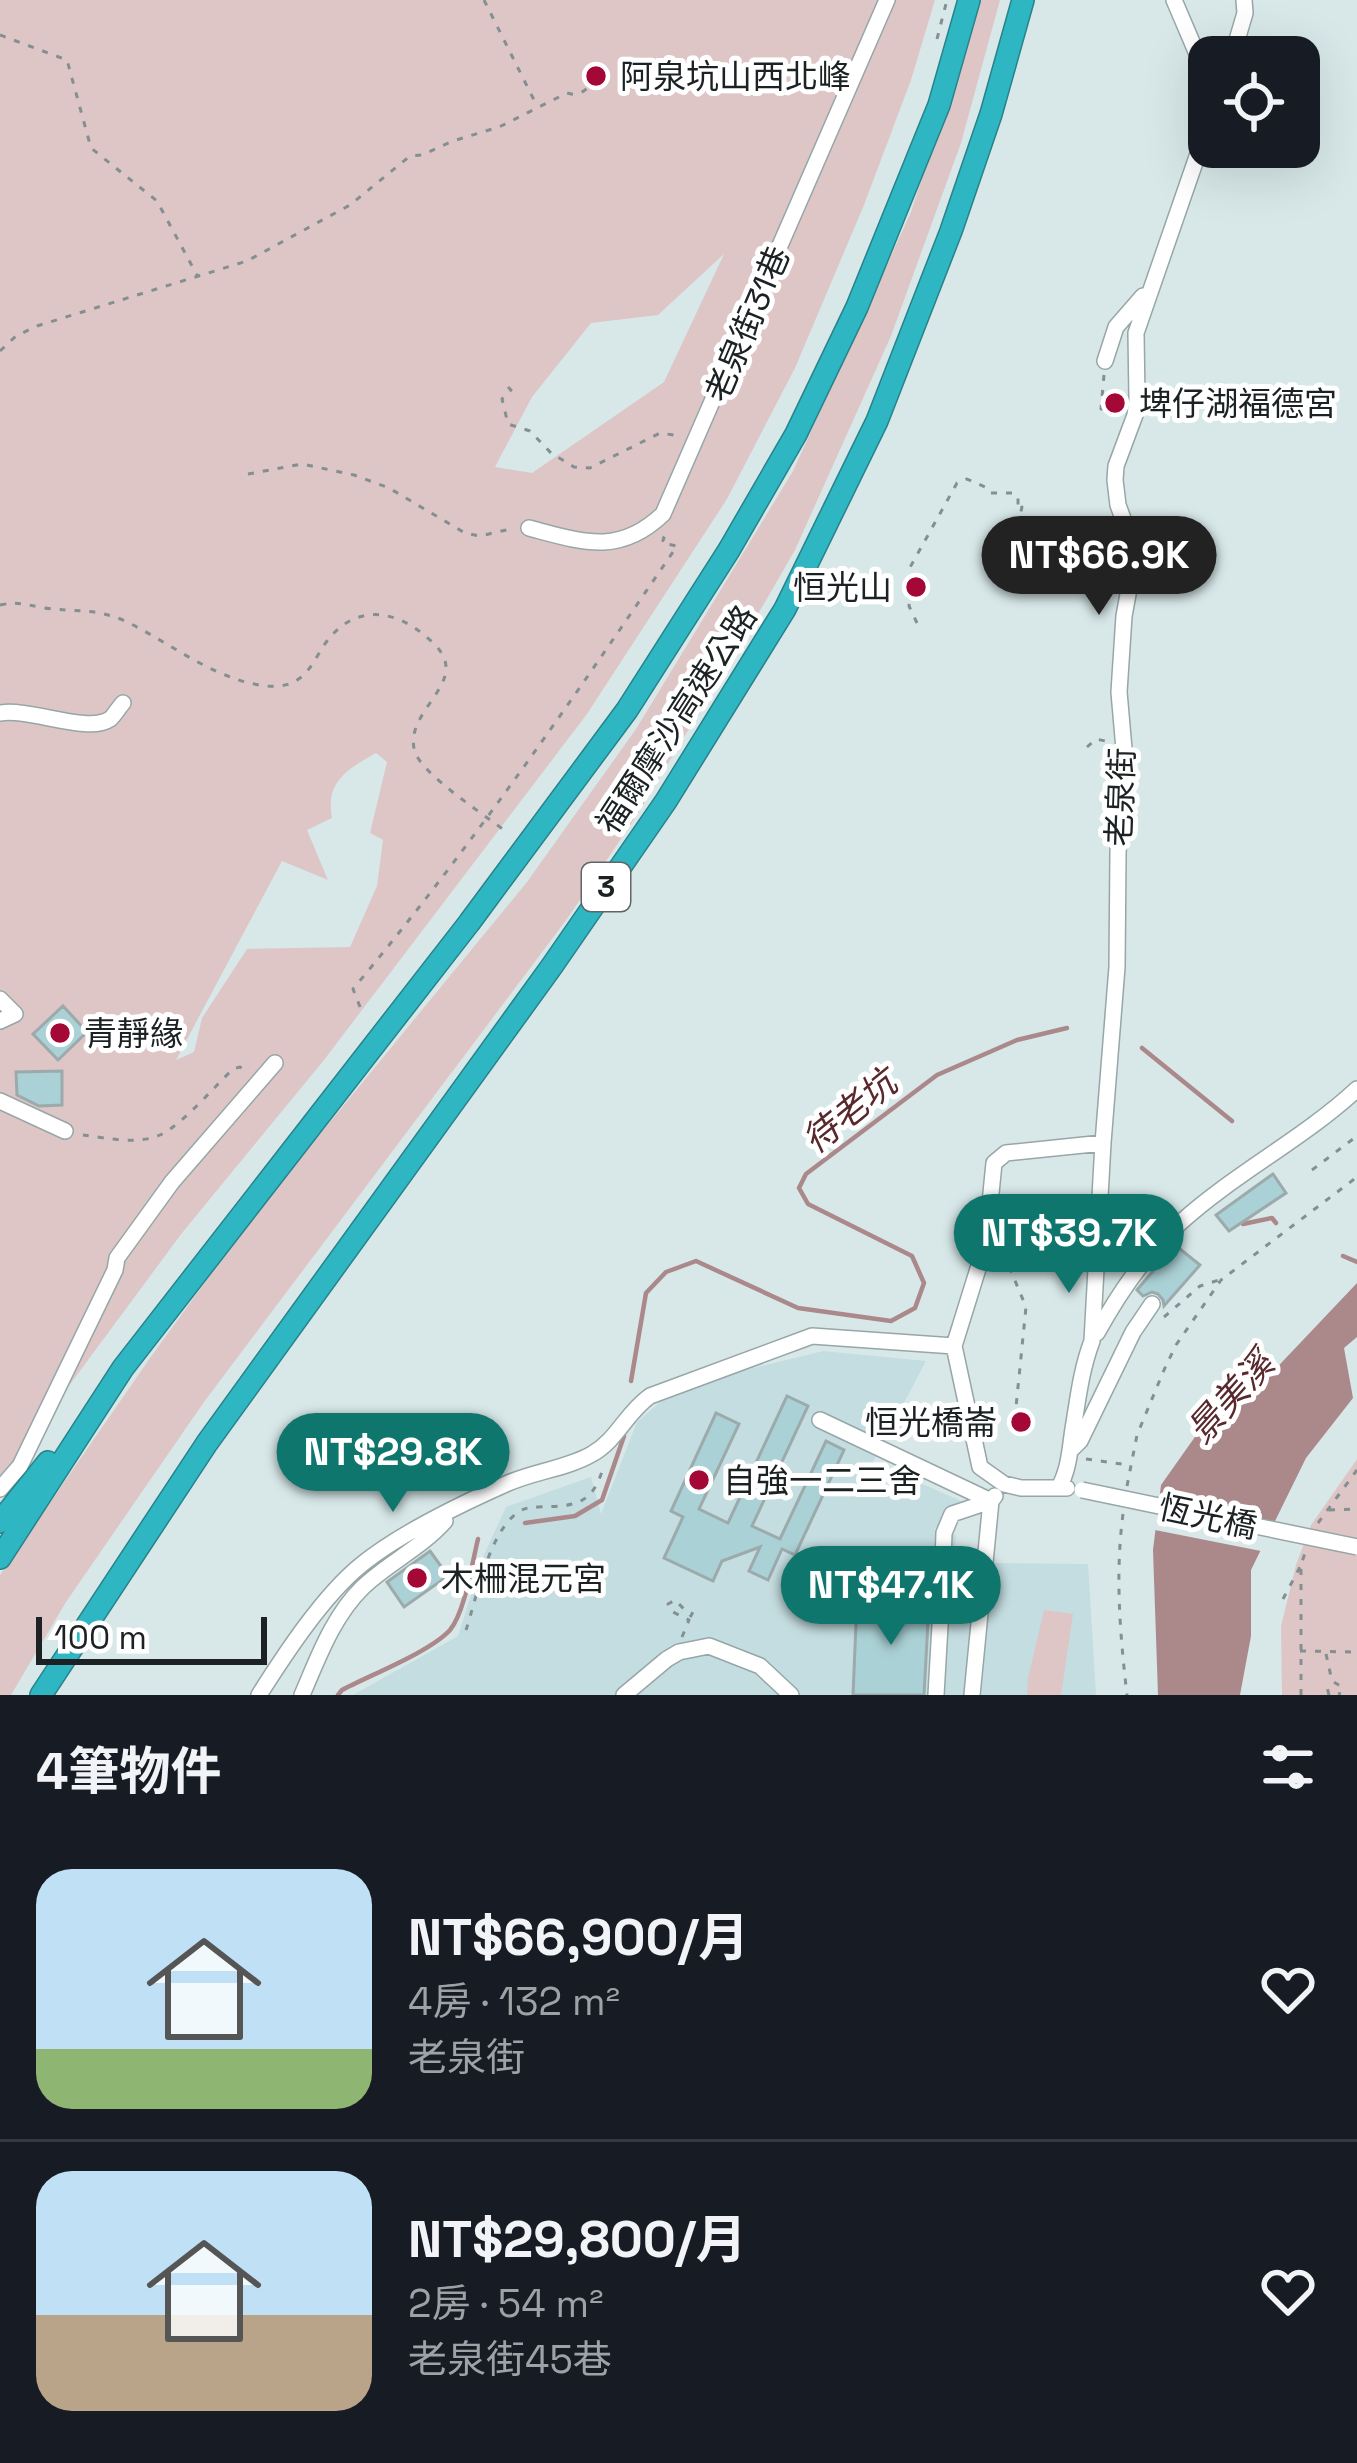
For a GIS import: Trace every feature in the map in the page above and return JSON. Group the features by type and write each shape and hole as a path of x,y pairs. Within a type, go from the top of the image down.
{"highway":[{"name":"福爾摩沙高速公路","path":"0,1558 123,1368 574,782 627,710 729,550 796,434 857,307 939,105 969,0"},
{"name":"福爾摩沙高速公路","path":"40,1695 206,1443 666,801 785,609 885,400 992,114 1023,0"},
{"path":"0,1522 123,1368"}],"street":[{"name":"老泉街31巷","path":"646,530 668,504 887,0"},
{"path":"1174,0 1189,36"},
{"path":"1238,36 1244,0"},
{"name":"老泉街","path":"1059,1487 1078,1455 1083,1366 1093,1341 1102,1143 1117,967 1124,739 1119,692 1133,567 1114,480 1135,415 1136,333 1193,168"},
{"path":"1105,361 1116,327 1149,290"},
{"path":"529,528 610,543 646,530"},
{"path":"0,713 98,723 112,718 122,703"},
{"path":"0,999 14,1015 0,1021"},
{"path":"0,1490 20,1466 117,1258 172,1182 275,1063"},
{"path":"1093,1341 1121,1288 1178,1224 1357,1089"},
{"path":"0,1101 65,1131"},
{"path":"972,1695 991,1501 1004,1484 980,1467 954,1346 986,1243 994,1163 1006,1153 1102,1143"},
{"path":"1078,1455 1092,1415 1152,1304"},
{"path":"259,1695 317,1612 360,1566 415,1531 530,1474 594,1454 633,1408 650,1396 812,1336 954,1346"},
{"path":"820,1420 991,1501"},
{"name":"恆光橋","path":"1004,1484 1059,1487 1357,1547"},
{"path":"936,1695 944,1533 952,1514 991,1501"},
{"path":"302,1695 344,1609 365,1585 432,1536 455,1510"},
{"path":"840,1587 942,1591"},
{"path":"624,1695 667,1659 709,1646 760,1666 791,1695"}],"path":[{"path":"484,0 537,106"},
{"path":"937,40 947,0"},
{"path":"0,35 67,60 91,148 157,201 198,277"},
{"path":"0,350 37,326 247,261 350,205 410,155 483,133 567,93 582,93 597,77"},
{"path":"1105,361 1101,409 1126,411"},
{"path":"510,388 502,399 508,424 530,431 551,453 574,467 590,467 660,433 677,437 699,433"},
{"path":"248,474 302,464 389,488 465,533 480,536 529,528"},
{"path":"917,623 909,606 912,578 908,571 957,483 967,479 990,493 1015,493 1018,510 1022,507 1012,548 1109,541"},
{"path":"361,1007 353,989 537,752 677,546 662,543 664,538 646,530"},
{"path":"1019,549 1019,559"},
{"path":"0,605 21,601 47,608 92,610 124,621 230,678 280,687 298,680 347,622 375,612 405,621 441,651 446,667 443,684 419,715 413,735 415,752 423,767 503,830"},
{"path":"1087,748 1096,740 1124,739"},
{"path":"65,1131 109,1138 159,1136 233,1069 246,1070 257,1083"},
{"path":"1312,1170 1357,1136"},
{"path":"1126,1492 1137,1435 1164,1370 1221,1280 1357,1177"},
{"path":"986,1243 1006,1259 1026,1307 1016,1417"},
{"path":"1160,1321 1199,1286 1221,1280"},
{"path":"466,1630 501,1531 518,1512 572,1507 586,1498 596,1489 616,1432"},
{"path":"1078,1455 1131,1466"},
{"path":"1357,1470 1325,1511 1357,1509"},
{"path":"1124,1508 1118,1611 1126,1695"},
{"path":"1283,1599 1301,1565 1300,1695"},
{"path":"689,1620 669,1608 672,1600 691,1616 695,1606"},
{"path":"1300,1651 1357,1652"},
{"path":"1325,1652 1332,1681 1342,1687 1340,1695"},
{"path":"1329,1695 1327,1687 1332,1681"}],"shaded area":[{"path":"0,0 935,0 864,205 795,368 727,499 587,714 324,1060 182,1233 0,1479","holes":["724,254 664,382 532,473 495,467 532,397 591,323 658,315","376,753 387,762 370,833 383,840 377,886 350,947 247,949 202,1018 194,1052 176,1060 282,861 328,880 307,830 332,818 335,785"]},
{"path":"980,0 1000,0 961,143 891,336 795,550 765,602 639,812 567,919 204,1402 66,1602 11,1695 0,1695 0,1575 257,1211 527,882 636,729 793,471 911,212"},
{"path":"1357,1283 1357,1337 1344,1348 1353,1398 1306,1458 1251,1570 1251,1636 1240,1695 1158,1695 1153,1550 1161,1485 1197,1434 1267,1378"},
{"path":"823,1351 926,1361 873,1462 961,1501 934,1530 956,1535 954,1569 993,1575 994,1563 1088,1564 1096,1695 353,1695 458,1636 483,1557 506,1507 591,1477 601,1514 637,1422 669,1394"},
{"path":"1357,1459 1357,1695 1282,1695 1281,1626 1296,1565 1311,1525"},
{"path":"1044,1610 1073,1614 1061,1695 1027,1695 1028,1678"}],"pier":[{"path":"1153,1501 1280,1525 1266,1552 1150,1529"}],"building":[{"name":"青靜緣","path":"63,1006 87,1032 58,1060 33,1034"},
{"path":"62,1071 62,1105 39,1106 17,1095 16,1072"},
{"path":"1273,1174 1286,1193 1229,1231 1216,1215"},
{"path":"1175,1245 1200,1265 1164,1306 1158,1294 1143,1296 1137,1290"},
{"name":"自強一二三舍","path":"787,1396 808,1406 752,1526 780,1539 826,1441 844,1450 795,1555 782,1549 768,1580 749,1571 760,1547 722,1561 713,1581 664,1558 683,1517 671,1511 716,1413 739,1424 699,1509 728,1523"},
{"name":"木柵混元宮","path":"430,1551 448,1576 404,1607 387,1582"},
{"path":"857,1600 929,1603 924,1695 853,1695"}],"waterway":[{"name":"待老坑","path":"631,1381 646,1293 666,1272 696,1261 798,1308 891,1321 915,1308 924,1283 912,1256 808,1204 799,1188 806,1174 937,1075 1017,1040 1067,1028"},
{"name":"待老坑","path":"1142,1048 1232,1121"},
{"name":"待老坑","path":"1243,1224 1272,1218 1276,1223"},
{"name":"待老坑","path":"1343,1256 1357,1262"},
{"name":"待老坑","path":"525,1523 575,1516 602,1500 624,1436"},
{"name":"待老坑","path":"338,1695 429,1647 450,1630 464,1600 478,1539"}],"place":[{"name":"阿泉坑山西北峰","path":"596,76"},
{"name":"埤仔湖福德宮","path":"1115,403"},
{"name":"恒光山","path":"916,587"},
{"name":"青靜緣","path":"60,1033"},
{"name":"恒光橋崙","path":"1021,1422"},
{"name":"自強一二三舍","path":"699,1480"},
{"name":"木柵混元宮","path":"417,1578"}],"water label":[{"name":"景美溪","path":"1230,1397"}]}
